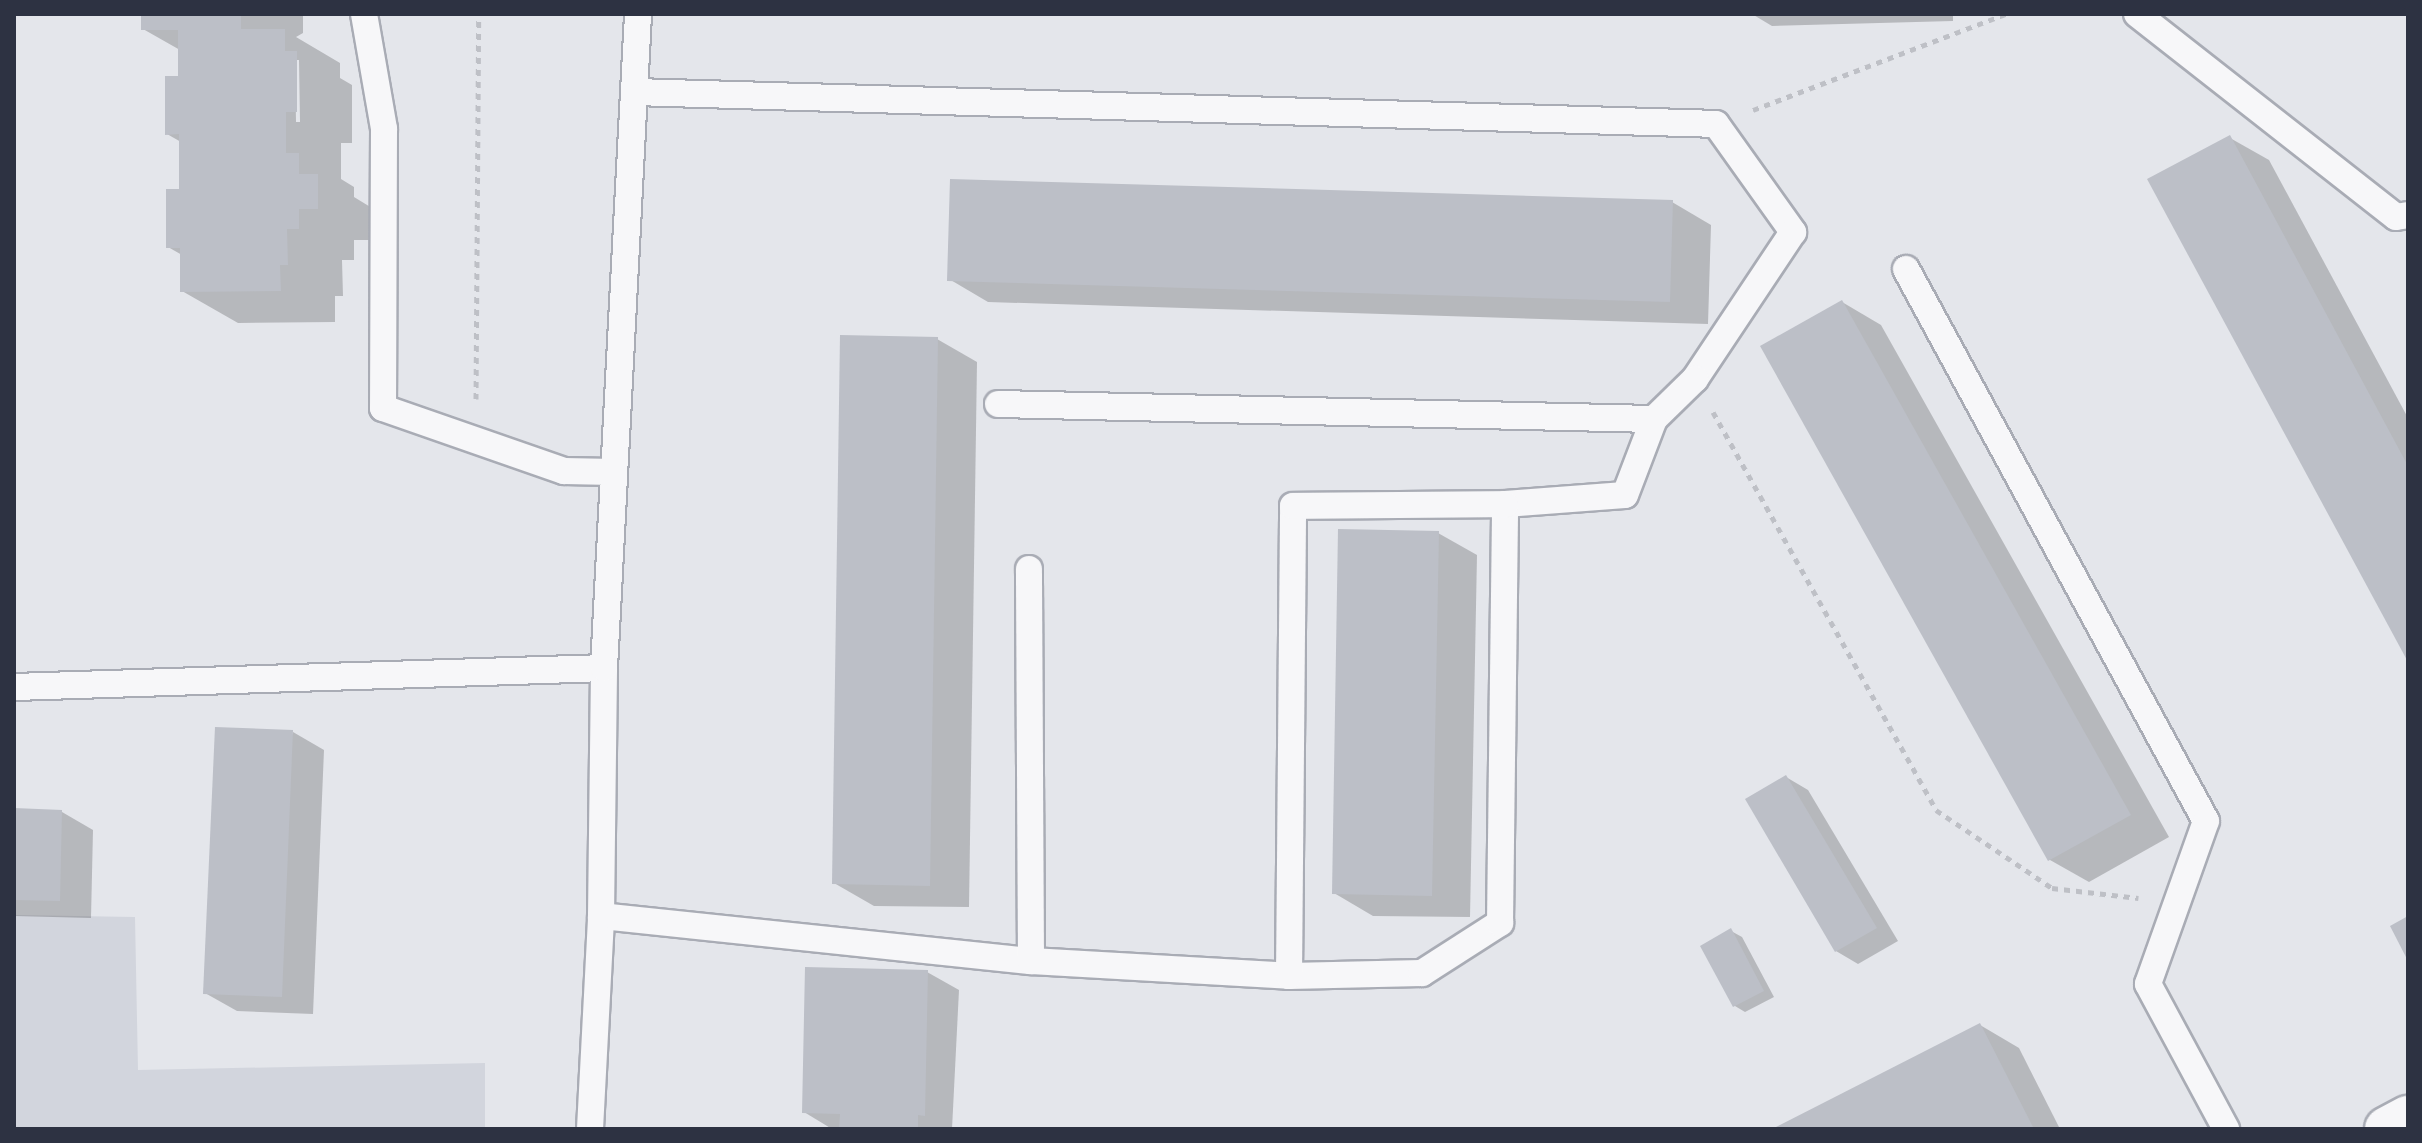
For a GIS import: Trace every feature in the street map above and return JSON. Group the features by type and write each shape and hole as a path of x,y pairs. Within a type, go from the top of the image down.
{"street":[{"path":"2387,1129 2408,1118"}],"lane":[{"path":"364,14 384,129 383,408 564,471 614,472"},
{"path":"590,1129 601,916 604,668 638,14"},
{"path":"2137,14 2396,217 2408,215"},
{"path":"634,92 1716,124 1793,232 1695,379 1654,419 1625,495 1505,504 1293,506 1289,976"},
{"path":"1906,269 2206,821 2148,984 2226,1129"},
{"path":"998,404 1654,419"},
{"path":"601,916 1031,961 1289,976 1422,973 1500,923 1505,504"},
{"path":"1029,569 1031,961"},
{"path":"14,687 604,668"}],"path":[{"path":"475,440 479,14"},
{"path":"1716,124 2006,14"},
{"path":"1695,379 1936,810 2052,888 2177,903"}],"shaded area":[{"path":"14,915 135,917 138,1070 485,1063 485,1129 14,1129"}],"building":[{"path":"141,14 241,14 241,29 285,29 285,51 297,51 297,112 286,112 286,153 299,153 299,174 318,174 318,209 299,209 299,229 287,229 288,265 280,265 281,291 180,292 180,248 166,248 166,189 179,189 179,134 165,135 165,76 178,76 178,30 141,30"},
{"path":"2230,135 2408,466 2408,662 2147,179"},
{"path":"950,179 1673,200 1670,302 947,281"},
{"path":"1842,300 2131,815 2048,861 1760,346"},
{"path":"840,335 938,337 930,886 832,884"},
{"path":"1338,529 1439,531 1432,896 1332,894"},
{"path":"215,727 293,730 282,997 203,994"},
{"path":"1786,775 1877,928 1835,952 1745,799"},
{"path":"14,808 62,810 60,901 14,900"},
{"path":"2408,916 2408,961 2390,926"},
{"path":"1731,928 1764,991 1733,1007 1700,946"},
{"path":"805,967 928,970 925,1116 918,1115 918,1129 839,1129 840,1114 802,1113"},
{"path":"1980,1023 2034,1129 1772,1129"}]}
